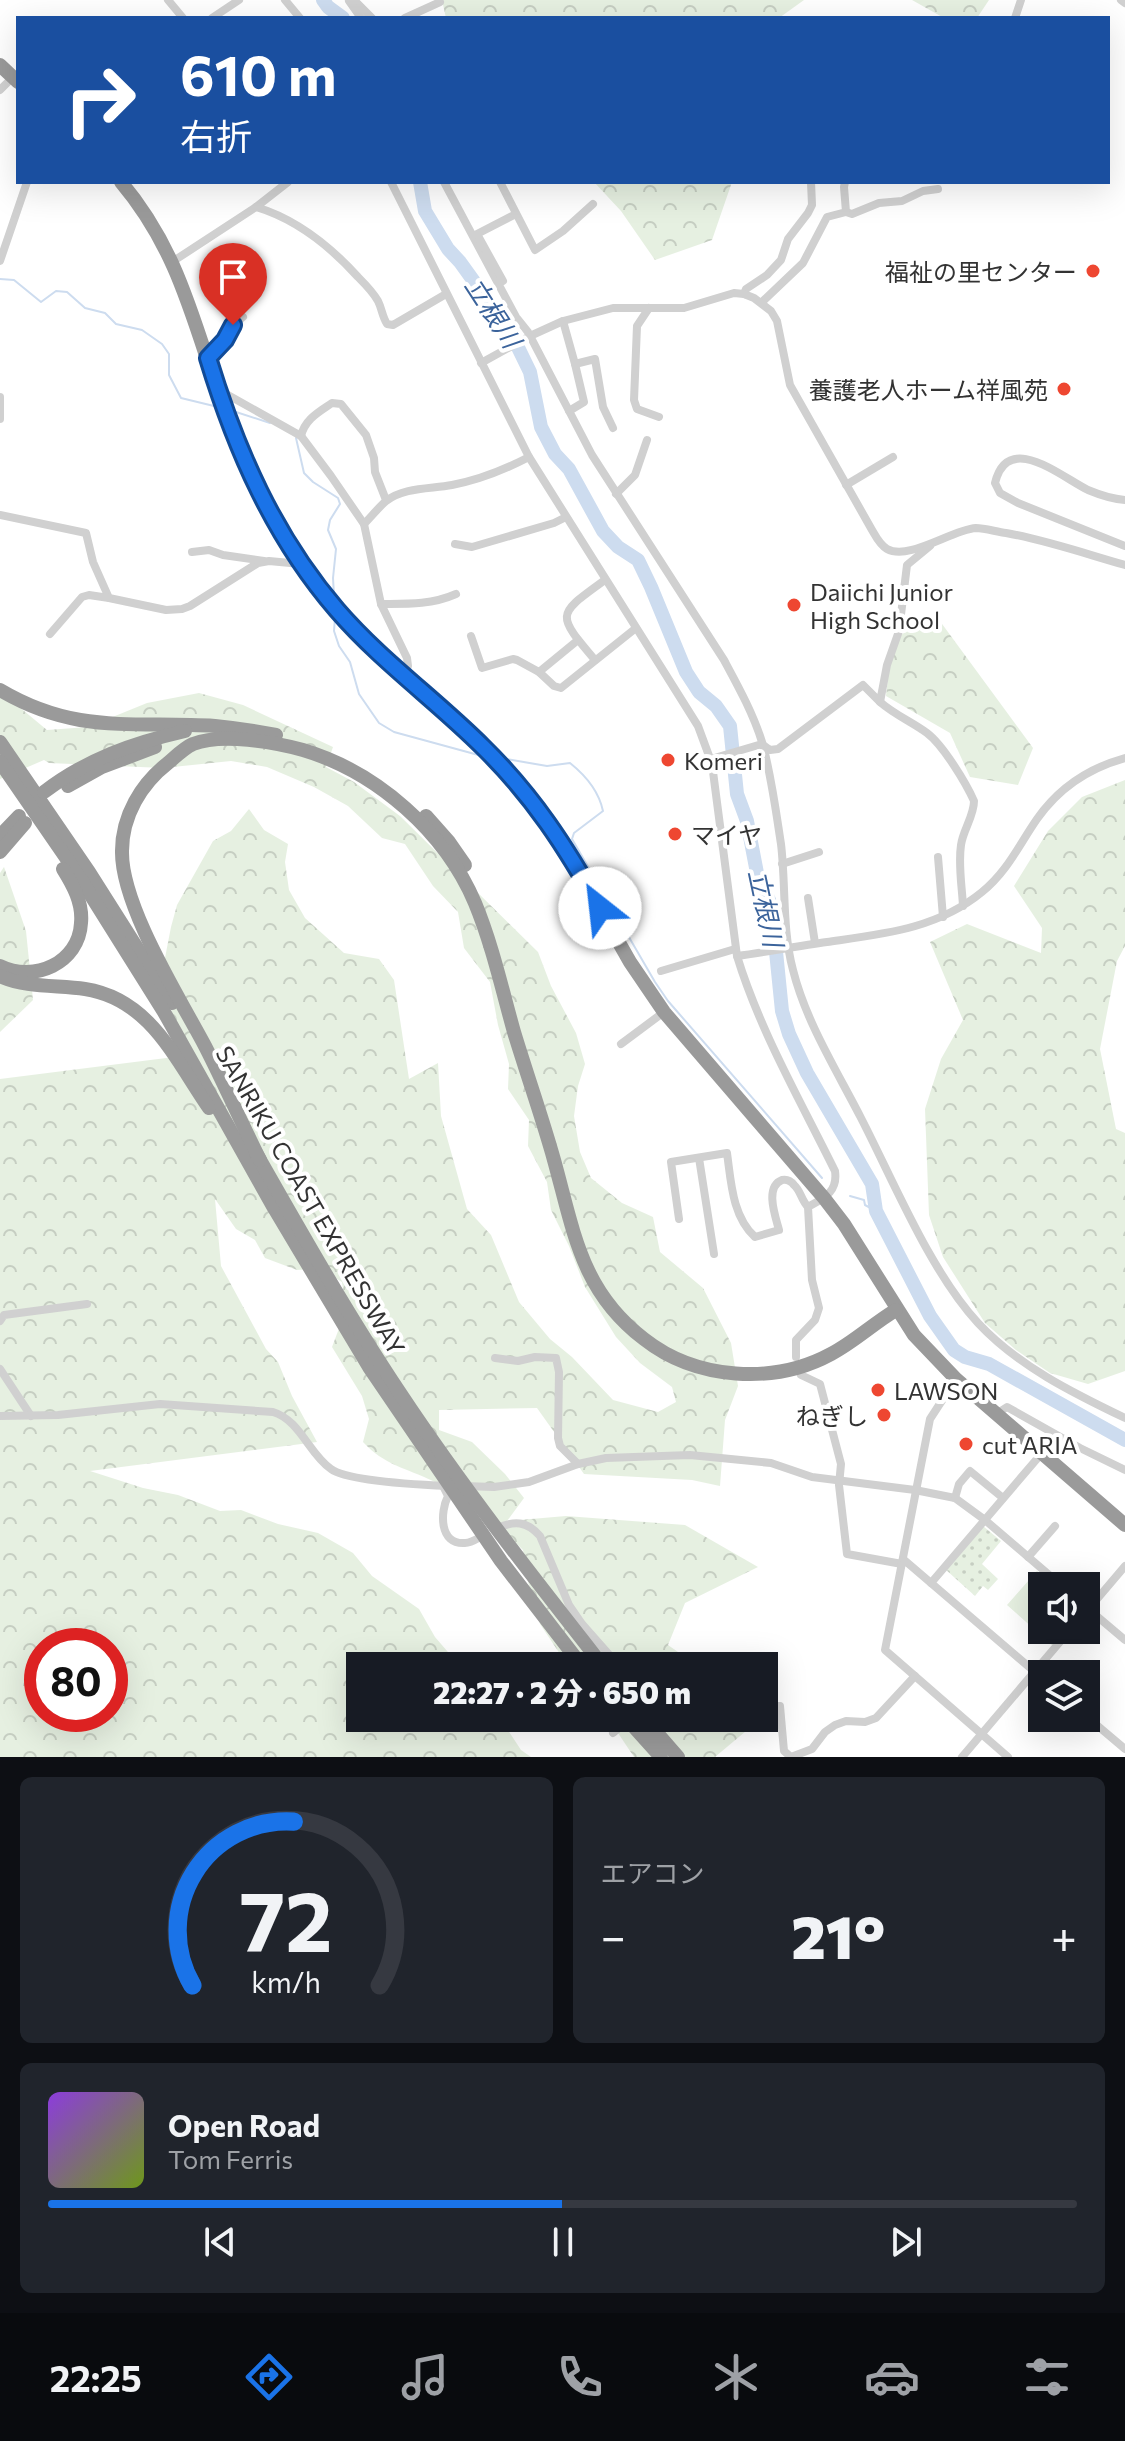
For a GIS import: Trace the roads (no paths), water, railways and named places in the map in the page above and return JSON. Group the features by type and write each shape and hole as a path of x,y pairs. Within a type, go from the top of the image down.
{"highway":[{"path":"0,65 15,79"},
{"path":"123,184 149,219 172,262 189,299 217,389 251,475 272,517 302,564 338,611 404,676 482,745 546,819 630,962 664,1012 824,1198 844,1224 896,1310 930,1354 1125,1525"},
{"path":"0,690 43,712 89,723 215,733 240,740 285,745 334,762 386,793 425,828 456,868 474,900 540,1109 577,1246 589,1274 612,1310 647,1342 686,1362 714,1370 769,1374 833,1354 896,1310"},
{"path":"46,796 139,752 215,733"},
{"path":"215,733 193,744 150,779 128,816 122,853 130,895 147,936 207,1050 256,1163"},
{"name":"SANRIKU COAST EXPRESSWAY","path":"0,742 60,828 174,1006 256,1163"},
{"name":"SANRIKU COAST EXPRESSWAY","path":"0,762 127,951 334,1288 374,1364 429,1435 506,1556 572,1652"},
{"path":"0,772 72,883 81,912 81,925 76,944 53,966 34,973 0,966"},
{"path":"0,836 22,819 0,852"},
{"path":"0,976 22,983 90,990 134,1008 162,1035 206,1104 256,1163"},
{"name":"SANRIKU COAST EXPRESSWAY","path":"506,1556 591,1652"},
{"path":"640,1732 661,1757"},
{"path":"656,1732 678,1757"}],"street":[{"path":"168,0 181,16"},
{"path":"222,0 229,8"},
{"path":"215,16 239,0"},
{"path":"285,0 298,16"},
{"path":"351,0 370,16"},
{"path":"409,16 439,0"},
{"path":"0,90 15,79"},
{"path":"0,261 26,184"},
{"path":"172,262 285,184"},
{"path":"392,184 529,457 716,758 739,953 746,986 835,1171 835,1188 808,1207"},
{"path":"445,184 528,335"},
{"path":"501,184 535,250 563,231 593,204"},
{"path":"744,294 781,260 788,239 812,205 811,184"},
{"path":"845,184 846,212"},
{"path":"762,302 803,263 827,217 846,212 852,214 879,203 902,201 923,191 938,189"},
{"path":"256,207 270,211 310,233 339,256 379,302 387,324 393,325 446,294"},
{"path":"516,214 477,234 528,335 616,494 724,660 742,693 760,745 781,844 786,948 811,1019 928,1249 964,1307 996,1340 1027,1364 1125,1418"},
{"path":"481,363 528,335 563,321 613,308 684,308 734,293 744,294 762,302 777,321 790,385 872,530 887,549 896,552 914,549 976,528 1033,538 1125,565"},
{"path":"649,308 637,326 634,400 637,409 659,417"},
{"path":"208,358 225,340 233,325 243,317"},
{"path":"563,321 584,402 569,411"},
{"path":"575,364 595,359 603,407 613,428"},
{"path":"217,389 301,436 364,524 381,604 407,658 404,676"},
{"path":"0,397 0,419"},
{"path":"301,436 311,417 332,403 341,404 366,435 386,500"},
{"path":"616,494 635,475 647,440"},
{"path":"364,524 386,500 418,489 452,485 499,472 529,457"},
{"path":"846,485 893,457"},
{"path":"1125,500 1111,499 1089,490 1031,459 1016,458 1003,463 995,483 1000,493 1018,503 1125,546"},
{"path":"0,515 86,533 93,562 109,598"},
{"path":"455,544 472,547 566,517"},
{"path":"880,702 887,665 899,631 907,565 942,538"},
{"path":"192,552 209,550 223,555 302,564"},
{"path":"50,634 82,597 109,598 166,610 182,609 251,566 269,561"},
{"path":"595,660 567,623 567,610 605,580"},
{"path":"381,604 420,604 440,601 456,594"},
{"path":"471,636 482,668 513,659 561,688 636,628"},
{"path":"539,672 578,640"},
{"path":"716,758 760,745 770,750 778,749 863,685 898,716 936,741 974,801 974,810 965,827 960,847 963,906"},
{"path":"661,971 739,953 899,931 943,917 963,906 996,879 1036,821 1062,790 1098,767 1125,758"},
{"path":"782,864 819,852"},
{"path":"938,857 943,917"},
{"path":"808,898 815,943"},
{"path":"621,1044 664,1012"},
{"path":"679,1219 671,1162 727,1153 735,1202 743,1221 755,1237 779,1230 772,1199 782,1180 793,1184 808,1207 812,1280 819,1308 815,1320 796,1340 796,1357"},
{"path":"699,1158 714,1254"},
{"path":"0,1321 4,1315 87,1304"},
{"path":"495,1358 518,1361 535,1357 556,1358 559,1372 558,1438 560,1446 578,1464"},
{"path":"0,1369 31,1416"},
{"path":"801,1375 820,1384 841,1464 839,1481 847,1554 902,1561 1028,1666"},
{"path":"956,1379 932,1413 885,1650 1008,1757"},
{"path":"0,1416 79,1413 160,1404 273,1412 287,1418 323,1462 337,1473 404,1484 512,1485 606,1458 690,1455 771,1463 803,1475 955,1498 1046,1572"},
{"path":"996,1414 1007,1407 1125,1470"},
{"path":"931,1583 1042,1453"},
{"path":"955,1498 959,1484 970,1471 1003,1498"},
{"path":"443,1485 448,1492 441,1513 442,1524 455,1542 471,1542 507,1523 516,1522 536,1531 569,1605 607,1652"},
{"path":"1028,1557 1055,1526"},
{"path":"1100,1594 1125,1566"},
{"path":"1100,1620 1125,1640"},
{"path":"778,1706 784,1751 791,1757 812,1749 835,1725 846,1721 871,1722 915,1676"},
{"path":"962,1757 1028,1686"},
{"path":"1100,1728 1125,1749"}],"waterway":[{"name":"立根川","path":"323,0 340,16"},
{"name":"立根川","path":"420,184 425,211 448,249 511,333 530,372 541,427 555,454 569,469 603,531 618,547 638,560 686,672 699,692 716,706 730,726 737,794 747,821 757,873 772,912 782,1011 789,1034 807,1073 872,1184 876,1211 930,1316 954,1350 965,1357 989,1364 1125,1440"},
{"path":"0,279 14,280 41,302 56,291 67,292 85,308 105,313 116,324 142,330 162,344 169,354 169,375 181,398 218,407"},
{"path":"233,411 270,423"},
{"path":"296,438 304,473 338,498 340,504 328,530 336,549 334,595"},
{"path":"335,618 334,631 339,646 350,662 359,694 379,723 394,732 482,756"},
{"path":"506,759 547,766 570,763 591,784 603,811 574,833 572,839 655,982 668,1001 822,1178"},
{"path":"850,1196 864,1200 865,1205 876,1211"}],"place":[{"name":"福祉の里センター","path":"1093,271"},
{"name":"養護老人ホーム祥風苑","path":"1064,389"},
{"name":"Daiichi Junior High School","path":"794,605"},
{"name":"Komeri","path":"668,760"},
{"name":"マイヤ","path":"675,834"},
{"name":"LAWSON","path":"878,1390"},
{"name":"ねぎし","path":"884,1415"},
{"name":"cut ARIA","path":"966,1444"}]}
